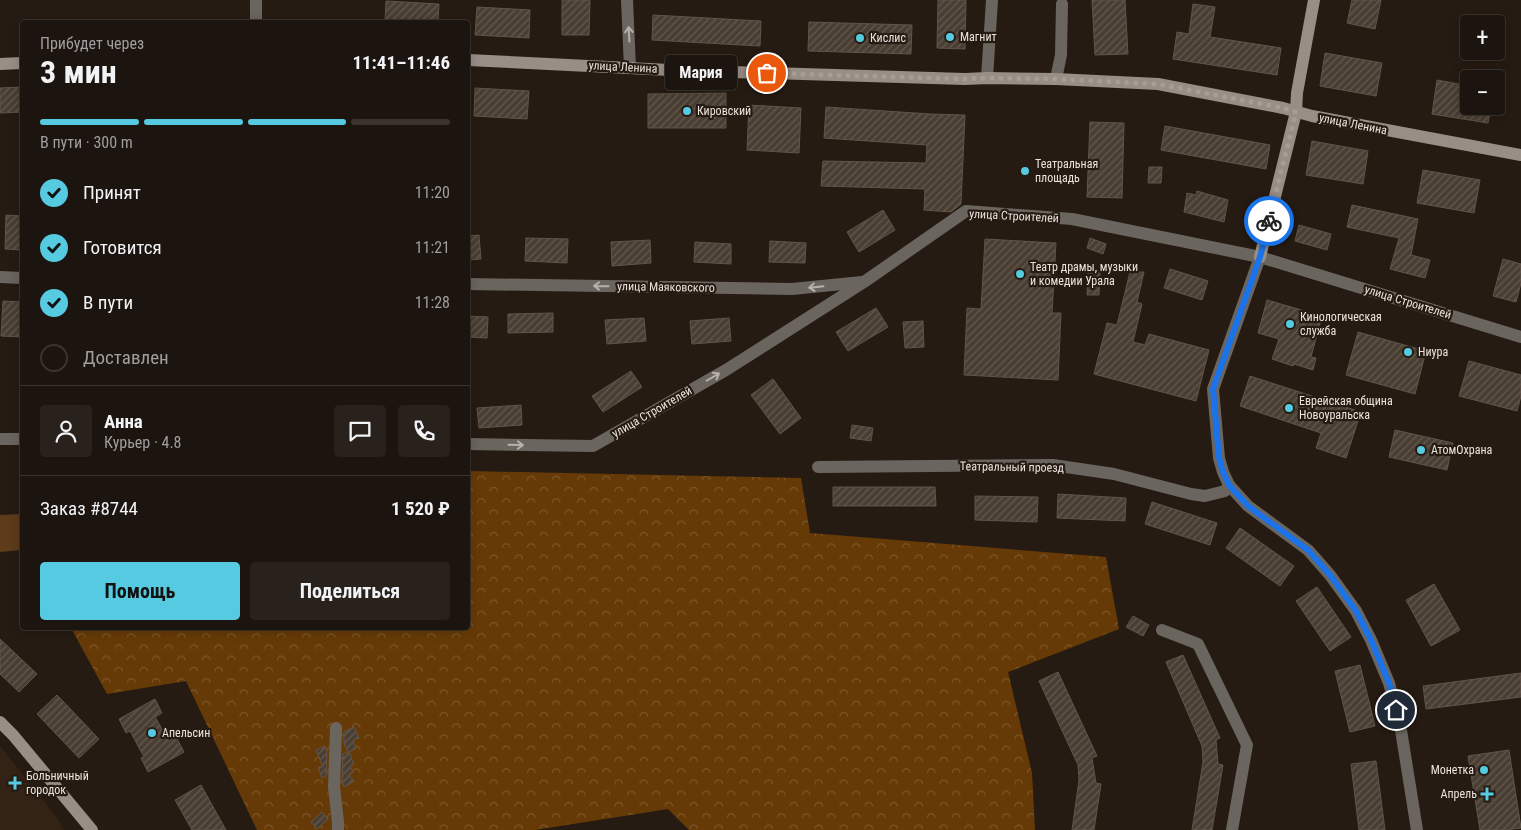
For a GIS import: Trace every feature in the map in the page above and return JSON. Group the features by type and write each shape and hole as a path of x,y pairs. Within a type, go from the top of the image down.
{"main road":[{"path":"1260,257 1296,112 1297,93 1314,0"},
{"name":"улица Ленина","path":"470,60 630,68 955,79 1056,79 1158,84 1521,155"},
{"path":"0,64 20,63"},
{"path":"0,722 14,735 92,830"}],"street":[{"path":"256,0 256,20"},
{"path":"627,0 630,68"},
{"path":"988,78 992,0"},
{"path":"1056,79 1061,55 1062,4"},
{"name":"улица Строителей","path":"470,444 593,446 726,370 864,282 966,212 1072,219 1260,257 1521,337"},
{"path":"1260,257 1213,389 1219,458 1229,485 1248,506 1308,550 1330,575 1356,611 1371,640 1389,683 1400,724 1417,830"},
{"path":"0,277 20,278"},
{"name":"улица Маяковского","path":"470,284 792,289 864,282"},
{"path":"0,439 20,439"},
{"name":"Театральный проезд","path":"818,467 1053,465 1114,474 1205,496 1224,491 1229,485"},
{"path":"1162,630 1198,644 1247,745 1232,830"},
{"path":"336,728 334,786 338,830"}],"shaded area":[{"path":"20,514 20,550 0,552 0,515"},
{"name":"Больничный городок","path":"0,746 57,818 64,830 0,830"}],"green space":[{"path":"470,471 801,478 810,533 1106,557 1119,629 1008,672 1032,773 1035,830 689,830 668,809 535,830 257,830 186,681 107,694 72,630 470,630"}],"building":[{"path":"562,0 590,0 589,35 562,35"},
{"path":"938,0 966,0 965,49 937,48"},
{"path":"1092,0 1125,0 1128,54 1095,55"},
{"path":"1352,0 1381,0 1375,29 1347,23"},
{"path":"386,1 439,4 438,20 385,20"},
{"path":"1193,4 1215,7 1210,37 1281,48 1277,75 1173,59 1177,32 1189,34"},
{"path":"477,7 530,10 529,38 475,35"},
{"path":"653,15 761,21 760,46 652,40"},
{"name":"Кислис","path":"809,22 912,25 911,54 808,51"},
{"path":"1325,53 1382,63 1376,96 1320,86"},
{"path":"1437,80 1460,84 1460,115 1489,115 1488,123 1432,114"},
{"path":"20,87 20,112 0,113 0,88"},
{"path":"475,88 529,91 527,119 474,116"},
{"name":"Кировский","path":"726,93 726,128 648,128 648,94"},
{"path":"749,105 801,108 799,153 747,150"},
{"path":"826,107 965,115 961,204 951,212 924,210 925,189 821,186 823,161 926,163 927,145 824,138"},
{"path":"1090,122 1124,123 1122,198 1087,197"},
{"path":"1165,126 1270,145 1266,169 1161,150"},
{"path":"1312,141 1368,151 1363,184 1306,175"},
{"path":"1149,167 1162,167 1161,183 1148,183"},
{"path":"1423,170 1480,180 1474,213 1417,203"},
{"path":"1197,191 1228,200 1224,222 1184,212 1187,193 1196,195"},
{"path":"1352,205 1418,219 1411,255 1430,260 1425,278 1390,269 1399,238 1347,227"},
{"path":"883,210 895,230 859,252 847,232"},
{"path":"6,215 20,216 20,250 5,249"},
{"path":"1299,225 1331,234 1327,250 1295,241"},
{"path":"479,235 481,259 470,260 470,236"},
{"path":"526,238 568,239 567,263 525,261"},
{"path":"1090,238 1106,244 1103,254 1087,248"},
{"path":"985,239 1056,243 1052,313 1061,313 1058,380 964,375 967,308 981,309"},
{"path":"650,240 651,263 612,266 611,242"},
{"path":"770,241 806,243 805,263 769,262"},
{"path":"695,242 731,244 731,264 694,262"},
{"path":"1503,259 1521,264 1521,283 1516,302 1493,296"},
{"path":"1170,269 1208,281 1202,300 1164,288"},
{"path":"1088,272 1100,272 1099,295 1087,295"},
{"path":"1130,272 1144,272 1137,302 1142,304 1133,342 1145,345 1149,334 1209,350 1196,401 1094,374 1107,323 1117,325"},
{"name":"Кинологическая служба","path":"1267,300 1322,316 1311,357 1316,358 1313,370 1272,359 1279,339 1258,333"},
{"path":"3,301 20,302 20,337 1,336"},
{"path":"876,308 888,327 848,351 836,332"},
{"path":"553,313 553,332 508,333 508,314"},
{"path":"470,316 488,317 487,338 470,337"},
{"path":"644,318 646,341 607,344 605,320"},
{"path":"729,318 731,341 692,344 690,321"},
{"path":"923,321 924,347 905,348 903,322"},
{"path":"1358,332 1426,351 1415,394 1346,375"},
{"path":"1469,361 1521,375 1521,396 1517,411 1459,396"},
{"path":"631,371 642,387 603,412 592,396"},
{"path":"1250,376 1361,412 1346,458 1316,448 1321,433 1240,406"},
{"path":"773,379 801,418 780,434 751,395"},
{"path":"521,405 522,425 479,428 477,408"},
{"path":"852,425 873,428 871,441 850,438"},
{"name":"АтомОхрана","path":"1395,430 1453,443 1447,470 1389,457"},
{"path":"833,487 935,487 936,506 833,506"},
{"path":"1058,494 1126,498 1125,521 1057,518"},
{"path":"975,496 1038,497 1037,522 975,520"},
{"path":"1152,502 1217,523 1210,545 1145,524"},
{"path":"1240,528 1294,566 1280,586 1226,548"},
{"path":"1434,584 1460,630 1431,646 1406,600"},
{"path":"1317,587 1351,637 1330,651 1296,601"},
{"path":"1133,616 1149,625 1143,636 1126,627"},
{"path":"0,639 37,674 19,692 0,674"},
{"path":"1183,655 1220,738 1216,740 1218,764 1223,765 1212,830 1192,830 1203,762 1202,746 1166,662"},
{"path":"1360,665 1375,726 1350,732 1335,671"},
{"path":"1058,672 1097,756 1092,758 1096,783 1101,784 1094,830 1072,830 1079,780 1078,765 1039,681"},
{"path":"1521,673 1521,697 1426,709 1423,686"},
{"path":"57,695 99,739 79,758 37,714"},
{"path":"155,699 162,713 155,717 169,741 176,737 184,752 148,772 141,758 144,757 130,731 126,733 119,719"},
{"path":"354,727 359,738 353,740 356,748 349,752 354,764 350,766 353,772 349,775 354,781 344,787 342,783 343,754 348,752 344,743 344,732"},
{"path":"325,746 327,752 326,776 322,778 318,767 323,767 316,750"},
{"path":"1509,750 1521,828 1480,830 1468,756"},
{"path":"1376,761 1385,830 1359,830 1351,764"},
{"path":"201,785 226,830 192,830 175,800"},
{"path":"322,812 328,819 317,829 311,822"}],"way so far":[{"path":"767,73 965,79 1056,79 1158,84 1283,108 1296,112 1269,221"}],"place":[{"name":"Магнит","path":"950,37"},
{"name":"Кислис","path":"860,38"},
{"name":"Мария","path":"767,73"},
{"name":"Кировский","path":"687,111"},
{"name":"Театральная площадь","path":"1025,171"},
{"name":"Театр драмы, музыки и комедии Урала","path":"1020,274"},
{"name":"Кинологическая служба","path":"1290,324"},
{"name":"Ниура","path":"1408,352"},
{"name":"Еврейская община Новоуральска","path":"1289,408"},
{"name":"АтомОхрана","path":"1421,450"},
{"name":"Апельсин","path":"152,733"},
{"name":"Монетка","path":"1484,770"},
{"name":"Больничный городок","path":"15,783"},
{"name":"Апрель","path":"1487,794"}],"route":[{"path":"1269,221 1260,257 1213,389 1219,458 1229,485 1248,506 1308,550 1330,575 1356,611 1371,640 1389,683 1396,710"}]}
